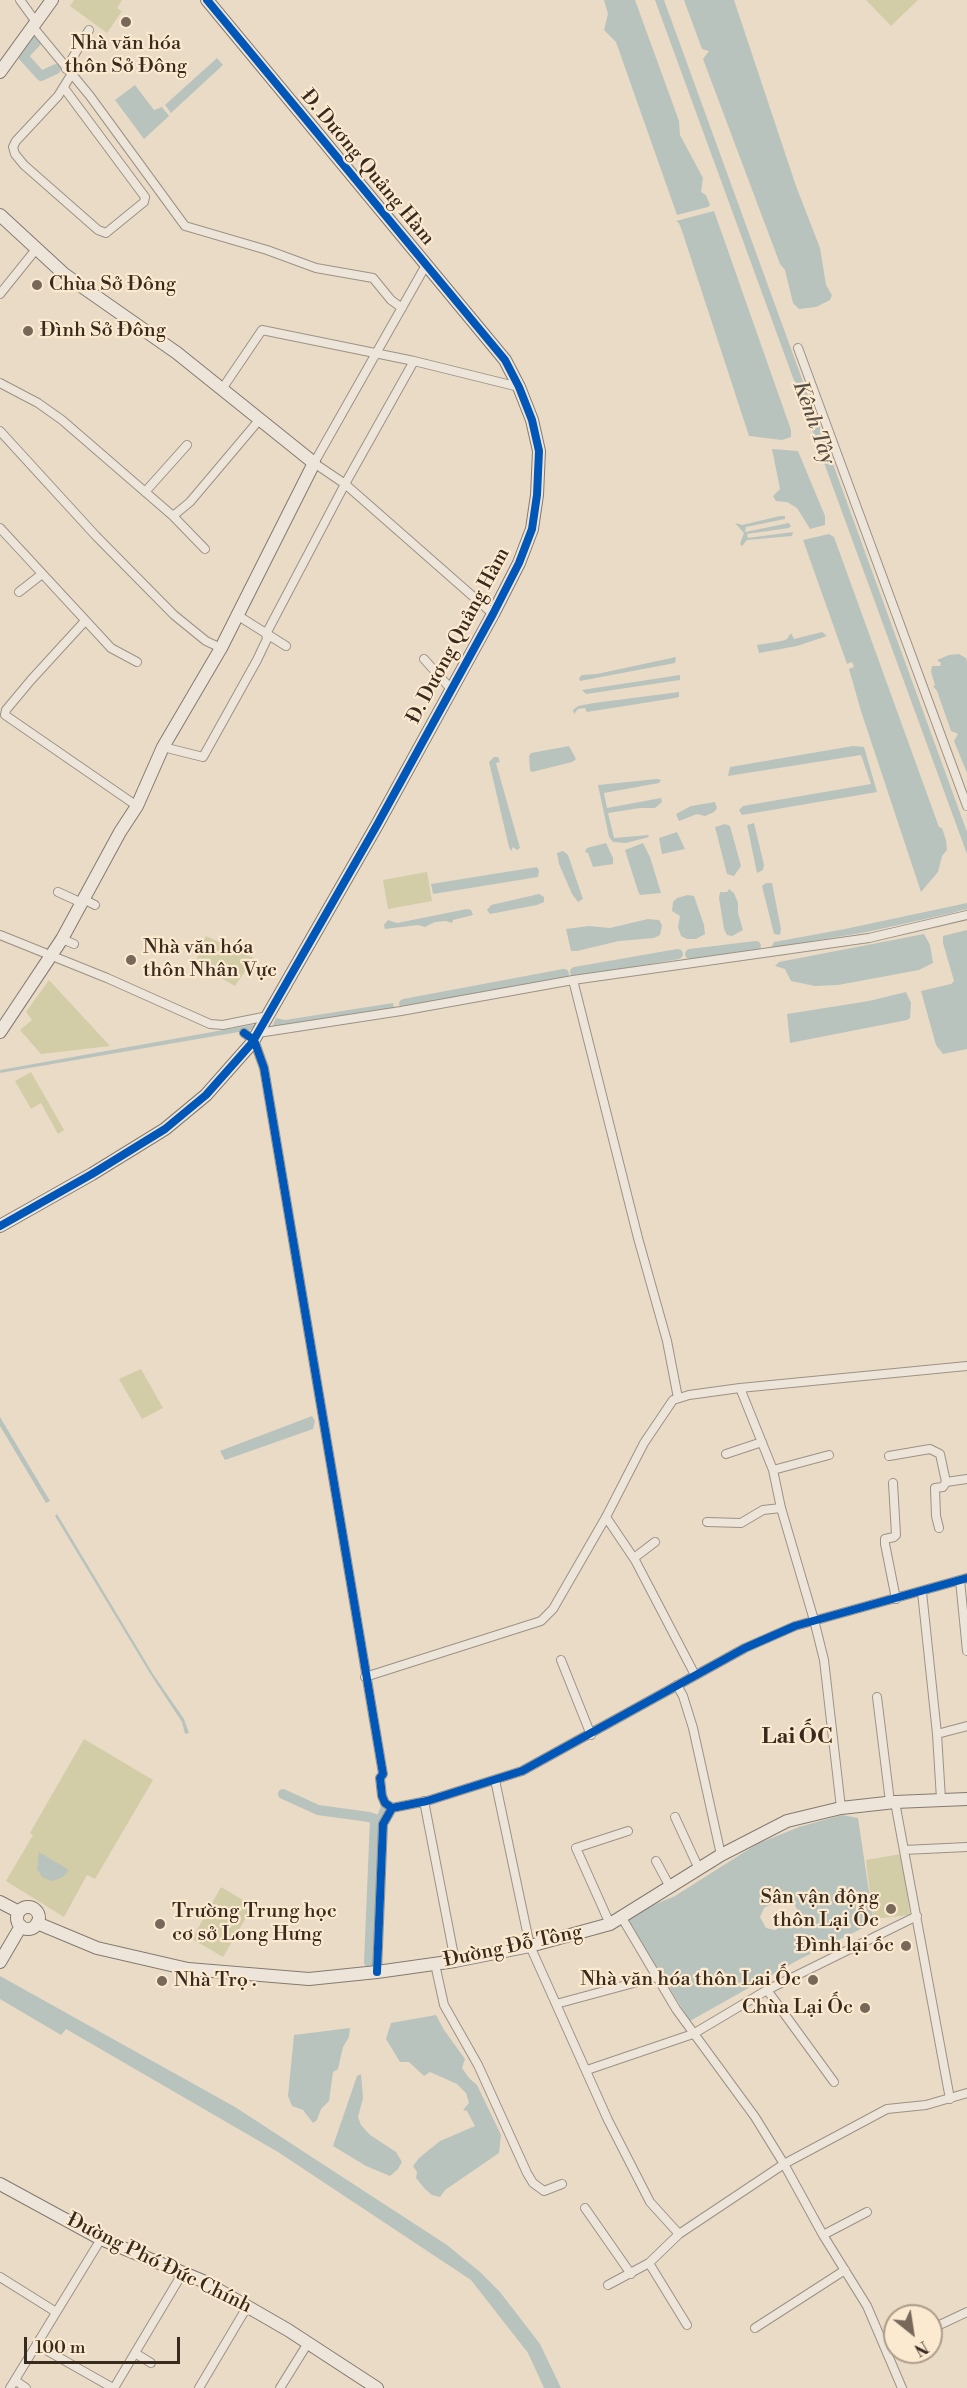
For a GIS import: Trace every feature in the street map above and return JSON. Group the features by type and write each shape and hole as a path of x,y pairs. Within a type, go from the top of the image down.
{"main road":[{"path":"0,72 52,0"},
{"name":"Đ. Dương Quảng Hàm","path":"0,1226 165,1129 206,1095 230,1070 252,1035 269,1016 377,825 493,615 519,563 532,529 537,495 539,451 532,420 505,360 207,0"},
{"path":"0,215 64,274 177,353 314,463 221,648 163,747 137,806 120,832 68,942 51,957 0,1032"},
{"name":"Đường Đỗ Tông","path":"37,1923 97,1948 188,1969 309,1979 377,1972 455,1961 530,1946 616,1921 721,1855 787,1821 841,1808 893,1802 967,1799"},
{"path":"0,1902 19,1912"},
{"path":"26,1908 33,1908 38,1915 37,1923 29,1929 21,1926 17,1920 19,1912 26,1908"},
{"path":"0,1962 21,1926"},
{"name":"Đường Phó Đức Chính","path":"0,2184 101,2239 203,2281 308,2343 376,2388"}],"street":[{"path":"20,0 69,72 90,96 184,225 267,250 316,268 373,278 391,300 402,308"},
{"path":"64,88 145,197 144,202 106,232 93,226 24,165 15,154 13,147 64,88 89,30"},
{"path":"0,294 37,248"},
{"path":"426,265 314,463 345,484 493,615"},
{"path":"222,389 262,330 378,353 519,387"},
{"path":"798,348 967,806"},
{"path":"163,747 203,757 257,660 267,634 345,484 414,361"},
{"path":"0,382 38,403 62,420 172,516 205,549"},
{"path":"172,516 190,502 260,419"},
{"path":"0,431 96,536 174,615 206,641 221,648"},
{"path":"145,492 187,445"},
{"path":"0,528 111,648 137,662"},
{"path":"19,592 42,574"},
{"path":"237,615 286,646"},
{"path":"85,621 3,714 137,806"},
{"path":"424,659 451,689"},
{"path":"58,892 87,903"},
{"path":"967,915 869,938 573,980 252,1035 264,1068 383,1774 380,1778 385,1803 392,1808 424,1801 522,1772 745,1648 795,1626 964,1579 967,1651"},
{"path":"0,935 107,978 210,1024 223,1025 269,1016"},
{"path":"573,980 638,1238 668,1341 678,1398"},
{"path":"365,1677 541,1621 553,1609 606,1517 644,1443 665,1409 678,1398 740,1388 967,1366"},
{"path":"740,1388 773,1470 781,1508 824,1660 841,1808"},
{"path":"726,1454 762,1442"},
{"path":"889,1456 930,1449 940,1454 946,1485 934,1488 939,1528"},
{"path":"773,1470 829,1455"},
{"path":"946,1482 967,1479"},
{"path":"892,1483 896,1535 885,1539 885,1544 896,1599"},
{"path":"707,1522 741,1522 763,1510 781,1508"},
{"path":"606,1517 634,1558 695,1675"},
{"path":"634,1558 655,1542"},
{"path":"922,1592 937,1734 941,1799"},
{"path":"561,1660 591,1735"},
{"path":"677,1685 693,1728 721,1855"},
{"path":"877,1697 893,1802 917,1916 950,2099"},
{"path":"937,1734 967,1726"},
{"path":"495,1780 530,1946 608,2120 650,2202 679,2234"},
{"path":"424,1801 455,1961"},
{"path":"377,1972 383,1824 392,1808"},
{"path":"675,1817 699,1869"},
{"path":"628,1831 576,1848 616,1921 693,2034 720,2067 755,2117 883,2334"},
{"path":"904,1850 967,1847"},
{"path":"656,1861 669,1887"},
{"path":"587,2070 693,2034 767,1990 917,1916"},
{"path":"435,1964 444,2005 478,2065 527,2173 533,2183 544,2191 562,2184"},
{"path":"555,2004 656,1977"},
{"path":"767,1990 834,2082"},
{"path":"608,2285 649,2263 679,2234 784,2164 887,2109 926,2105 967,2093"},
{"path":"585,2208 631,2274"},
{"path":"823,2235 867,2212"},
{"path":"26,2388 13,2384 101,2239"},
{"path":"649,2263 687,2325"},
{"path":"755,2328 845,2270"},
{"path":"37,2345 113,2388 182,2274"},
{"path":"0,2277 56,2312"},
{"path":"200,2388 248,2307"},
{"path":"943,2323 967,2312"},
{"path":"280,2388 308,2343"},
{"path":"135,2353 151,2363"},
{"path":"895,2364 902,2388"}],"shaded area":[{"path":"74,0 122,0 117,8 122,11 107,33 70,6"},
{"path":"866,0 918,0 891,26"},
{"path":"427,872 432,901 388,909 383,880"},
{"path":"206,936 254,958 235,986 195,963"},
{"path":"49,980 110,1046 41,1054 20,1030 32,1020 26,1012"},
{"path":"31,1072 64,1130 58,1134 41,1103 31,1109 15,1081"},
{"path":"141,1369 163,1408 142,1419 119,1379"},
{"path":"84,1739 153,1780 95,1879 87,1875 64,1917 6,1881 33,1835 30,1833"},
{"path":"901,1854 910,1915 873,1919 866,1860"},
{"path":"221,1887 253,1906 223,1957 192,1939"}],"water":[{"path":"604,0 635,0 679,121 680,135 703,178 701,192 706,195 710,205 708,207 677,215 616,42 604,30 608,14"},
{"name":"Kênh Tây","path":"655,0 664,0 967,832 967,854"},
{"path":"684,0 734,0 796,186 820,248 826,285 832,295 830,300 816,307 799,309 793,303 785,270 780,264 703,59 709,51 702,49"},
{"path":"217,58 223,65 171,113 165,105"},
{"path":"135,85 154,110 162,107 169,116 144,139 115,100"},
{"path":"714,211 791,430 791,437 782,440 749,436 683,234 676,221"},
{"path":"772,449 798,451 825,516 825,525 810,529 797,508 787,502 776,501 773,496 780,489"},
{"path":"785,516 785,519 746,527 745,532 789,523 791,526 789,528 747,534 748,538 793,532 792,536 747,540 742,546 740,544 744,533 735,523 742,525"},
{"path":"829,534 834,537 939,827 942,828 946,840 947,850 942,856 938,872 921,892 861,711 849,669 854,667 852,662 847,664 803,540"},
{"path":"822,632 827,636 797,646 759,653 757,645 782,641 787,639 791,633 794,639"},
{"path":"959,654 966,658 967,662 967,773 954,741 958,734 951,731 937,691 933,686 935,685 931,672 932,666 940,666 941,663 937,660"},
{"path":"676,657 675,663 580,681 579,678 582,675 597,674"},
{"path":"680,675 680,680 586,694 582,690"},
{"path":"679,692 679,697 675,698 587,712 585,708 578,709 574,714 573,710 578,706 594,703"},
{"path":"569,746 576,759 572,762 532,772 530,770 529,756 531,753"},
{"path":"853,746 864,747 877,792 742,815 739,810 743,806 871,784 861,755 728,776 730,767"},
{"path":"494,757 498,757 500,762 496,763 520,848 517,850 513,847 511,851 509,847 489,762"},
{"path":"661,780 659,783 604,793 607,808 661,798 662,802 655,808 608,813 614,838 648,835 649,837 626,843 613,842 609,837 598,785"},
{"path":"715,802 717,808 705,816 697,814 679,821 676,814 691,806"},
{"path":"754,823 764,865 763,870 757,873 747,825"},
{"path":"725,824 730,826 741,866 734,876 727,874 715,827"},
{"path":"677,832 685,849 662,854 659,838"},
{"path":"606,843 613,858 613,864 593,867 588,853 585,852 587,848"},
{"path":"643,843 650,857 661,893 640,895 638,891 625,850"},
{"path":"563,851 568,855 583,899 578,902 559,864 557,853"},
{"path":"537,867 538,877 433,894 431,884"},
{"path":"772,883 781,929 780,935 774,934 762,886"},
{"path":"729,889 734,893 738,903 738,913 743,930 732,936 727,935 724,929 719,898 720,892 727,892"},
{"path":"539,894 544,897 544,902 537,905 490,914 487,910 491,905"},
{"path":"694,896 704,925 705,934 696,939 681,936 678,927 680,916 672,911 673,902 677,898"},
{"path":"967,903 967,909 952,913 867,932 771,948 774,942"},
{"path":"471,910 473,915 453,920 452,923 446,921 435,922 425,927 418,925 385,929 384,925 388,920 397,923"},
{"path":"648,919 659,920 662,925 660,935 654,938 619,941 571,951 566,929 589,926 610,928"},
{"path":"967,930 967,1049 943,1054 936,1045 921,991 951,984 954,981 943,936"},
{"path":"924,934 930,945 933,963 919,970 838,985 815,986 791,981 785,969 775,966 779,962"},
{"path":"906,992 911,1003 910,1018 907,1020 790,1043 787,1014 869,1001"},
{"path":"393,1003 394,1008 272,1027 276,1018 285,1020"},
{"path":"257,1024 256,1029 0,1073 0,1070"},
{"path":"312,1416 315,1421 313,1429 225,1460 220,1451"},
{"path":"0,1417 50,1501 46,1503 0,1426"},
{"path":"57,1514 153,1674 184,1719 189,1733 185,1734 182,1722 55,1516"},
{"path":"842,1815 858,1818 873,1919 869,1925 800,1959 690,2021 625,1917 675,1896 757,1844 799,1827","holes":["783,1898 792,1900 798,1911 795,1919 775,1930 766,1928 760,1917 764,1908"]},
{"path":"39,1852 69,1870 63,1877 53,1881 43,1878 37,1869"},
{"path":"0,1976 235,2107 447,2245 500,2292 540,2344 561,2388 544,2388 528,2353 471,2280 278,2152 66,2029 61,2035 0,1999"},
{"path":"436,2015 465,2059 462,2068 477,2085 501,2135 499,2153 445,2190 440,2197 432,2195 425,2189 416,2178 417,2172 413,2166 440,2141 475,2126 467,2111 463,2110 469,2103 466,2093 457,2084 430,2072 424,2076 409,2062 400,2062 386,2039 391,2023"},
{"path":"350,2028 338,2069 333,2072 329,2101 313,2123 303,2110 292,2106 288,2096 294,2035"},
{"path":"361,2074 363,2098 358,2117 361,2125 370,2135 396,2152 402,2162 390,2176 366,2166 333,2146 357,2076"}],"waterway":[{"path":"38,40 23,56 41,76 56,69"},
{"path":"690,954 756,946"},
{"path":"575,972 678,954"},
{"path":"404,1004 564,974"},
{"path":"283,1794 318,1810 375,1819 369,1962"},
{"path":"377,1830 386,1807"}],"cycle path":[{"path":"0,1226 165,1129 206,1095 252,1043 377,825 493,614 519,563 532,529 537,495 539,451 532,420 505,360 207,0"},
{"path":"244,1033 254,1040 264,1068 383,1774 380,1778 382,1796 385,1803 392,1808"},
{"path":"377,1972 383,1824 392,1808 427,1801 522,1771 745,1648 795,1626 967,1578"}],"place":[{"name":"Nhà văn hóa thôn Sở Đông","path":"126,22"},
{"name":"Chùa Sở Đông","path":"37,285"},
{"name":"Đình Sở Đông","path":"28,331"},
{"name":"Nhà văn hóa thôn Nhân Vực","path":"131,960"},
{"name":"Sân vận động thôn Lại Ốc","path":"891,1909"},
{"name":"Trường Trung học cơ sở Long Hưng","path":"160,1924"},
{"name":"Đình lại ốc","path":"906,1946"},
{"name":"Nhà văn hóa thôn Lai Ốc","path":"813,1980"},
{"name":"Nhà Trọ .","path":"162,1981"},
{"name":"Chùa Lại Ốc","path":"865,2008"}],"district":[{"name":"Lai ỐC","path":"797,1738"}]}
